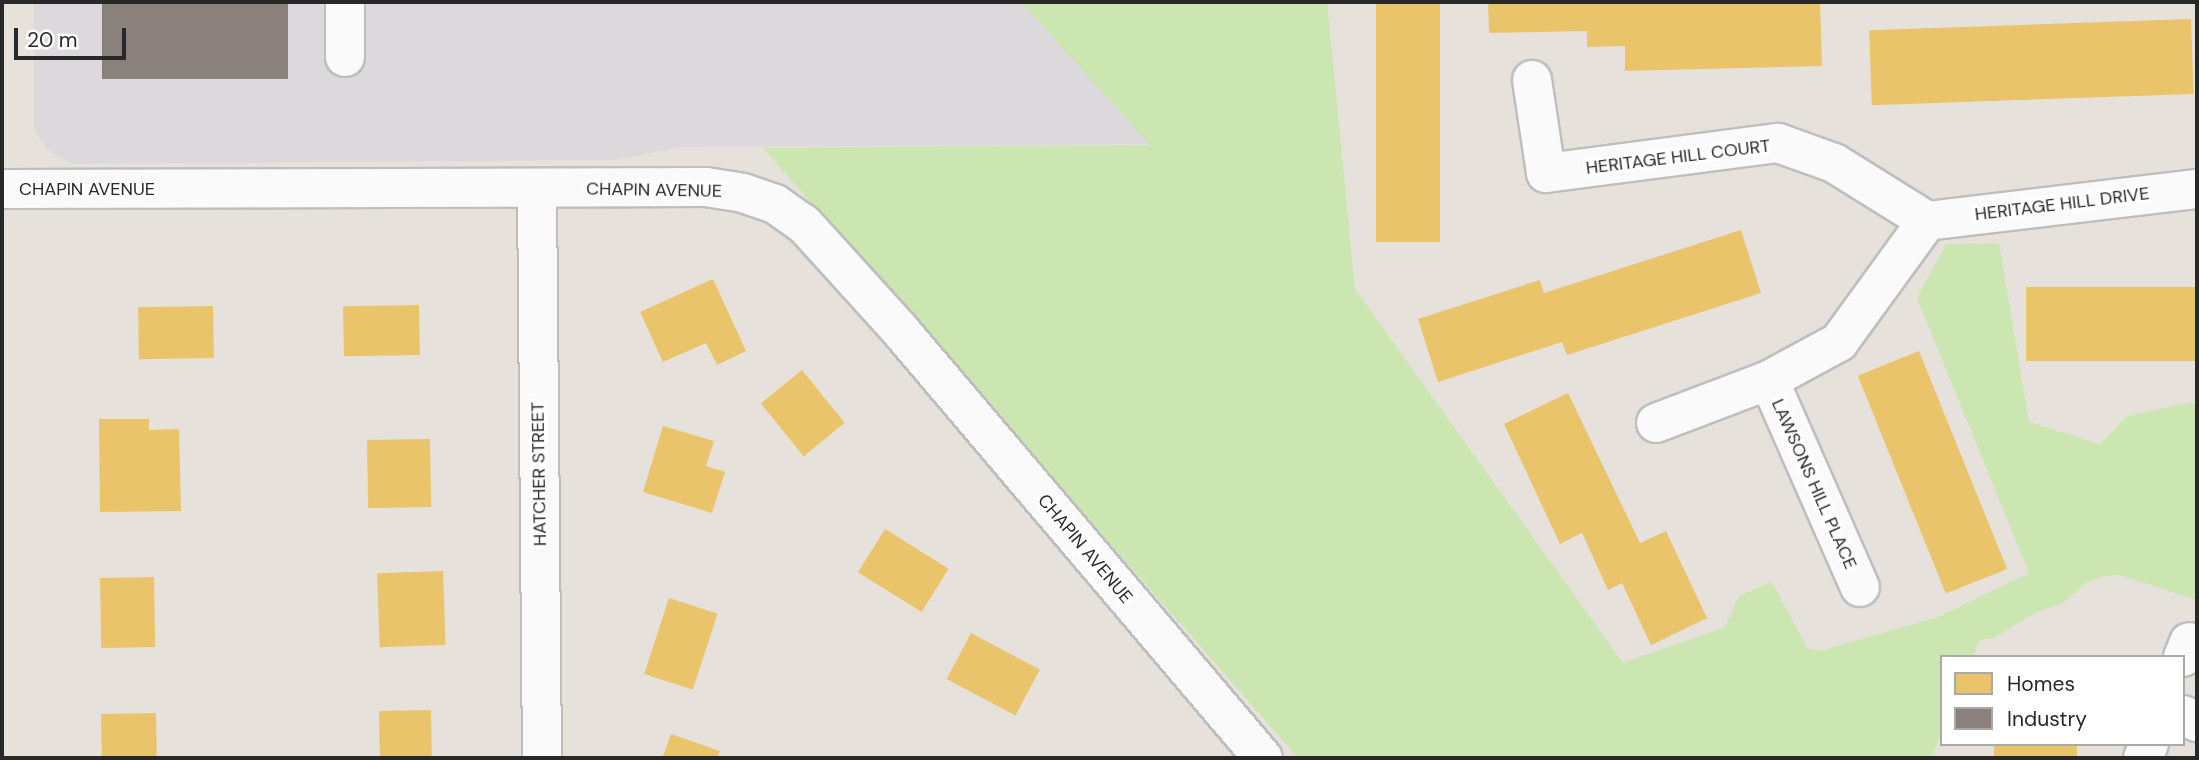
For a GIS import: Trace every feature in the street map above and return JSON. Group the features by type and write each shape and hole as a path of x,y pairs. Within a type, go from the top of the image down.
{"street":[{"path":"345,2 345,57"},
{"name":"HERITAGE HILL COURT","path":"1532,80 1546,173 1777,143 1834,163 1927,221"},
{"name":"CHAPIN AVENUE","path":"2,189 537,190 706,187 743,193 775,204 804,225 900,330 1263,758"},
{"name":"HERITAGE HILL DRIVE","path":"1927,221 2197,189"},
{"name":"HATCHER STREET","path":"537,190 542,758"},
{"path":"1656,424 1769,380 1839,342 1927,221"},
{"name":"LAWSONS HILL PLACE","path":"1769,380 1860,587"}],"shaded area":[{"path":"34,2 1315,2 1329,143 683,147 613,160 72,164 48,150 34,130"}],"green space":[{"path":"1021,2 1327,2 1355,289 1623,663 1725,627 1739,596 1772,582 1807,648 1820,651 1938,617 2029,573 1917,298 1946,244 1999,243 2029,422 2100,444 2127,416 2191,402 2197,406 2197,600 2119,575 2105,576 2088,581 2063,603 2032,614 1993,639 1980,639 1974,655 1940,655 1940,738 1931,758 1298,758 763,148 1150,145"}],"building: Homes":[{"path":"1376,2 1440,2 1440,242 1376,242"},
{"path":"1488,2 1820,2 1822,66 1625,71 1625,46 1587,47 1587,31 1489,33"},
{"path":"2191,19 2194,94 1872,105 1869,30"},
{"path":"1741,230 1761,293 1567,355 1562,342 1438,382 1418,319 1540,280 1544,293"},
{"path":"713,279 746,351 717,365 706,343 663,362 640,312"},
{"path":"2026,287 2197,287 2197,361 2026,361"},
{"path":"419,305 420,355 344,356 343,306"},
{"path":"213,306 214,358 139,359 138,307"},
{"path":"1919,351 2007,569 1946,594 1858,376"},
{"path":"802,370 845,423 804,456 761,403"},
{"path":"1568,393 1640,543 1666,531 1707,618 1651,645 1622,583 1608,590 1582,533 1560,544 1504,424"},
{"path":"99,419 149,419 149,430 179,429 181,511 100,512"},
{"path":"663,426 714,441 706,466 725,472 712,513 643,492"},
{"path":"430,439 431,507 368,508 367,440"},
{"path":"885,529 949,569 922,612 858,572"},
{"path":"443,571 446,645 380,647 377,573"},
{"path":"154,577 155,647 101,648 100,578"},
{"path":"669,598 718,614 693,690 644,674"},
{"path":"971,633 1040,670 1015,716 947,679"},
{"path":"431,710 432,758 380,758 379,711"},
{"path":"156,713 157,758 102,758 101,714"},
{"path":"671,734 720,751 717,758 662,758"},
{"path":"1994,746 2077,746 2077,758 1994,758"}],"building: Industry":[{"path":"102,2 288,2 288,79 102,79"}]}
